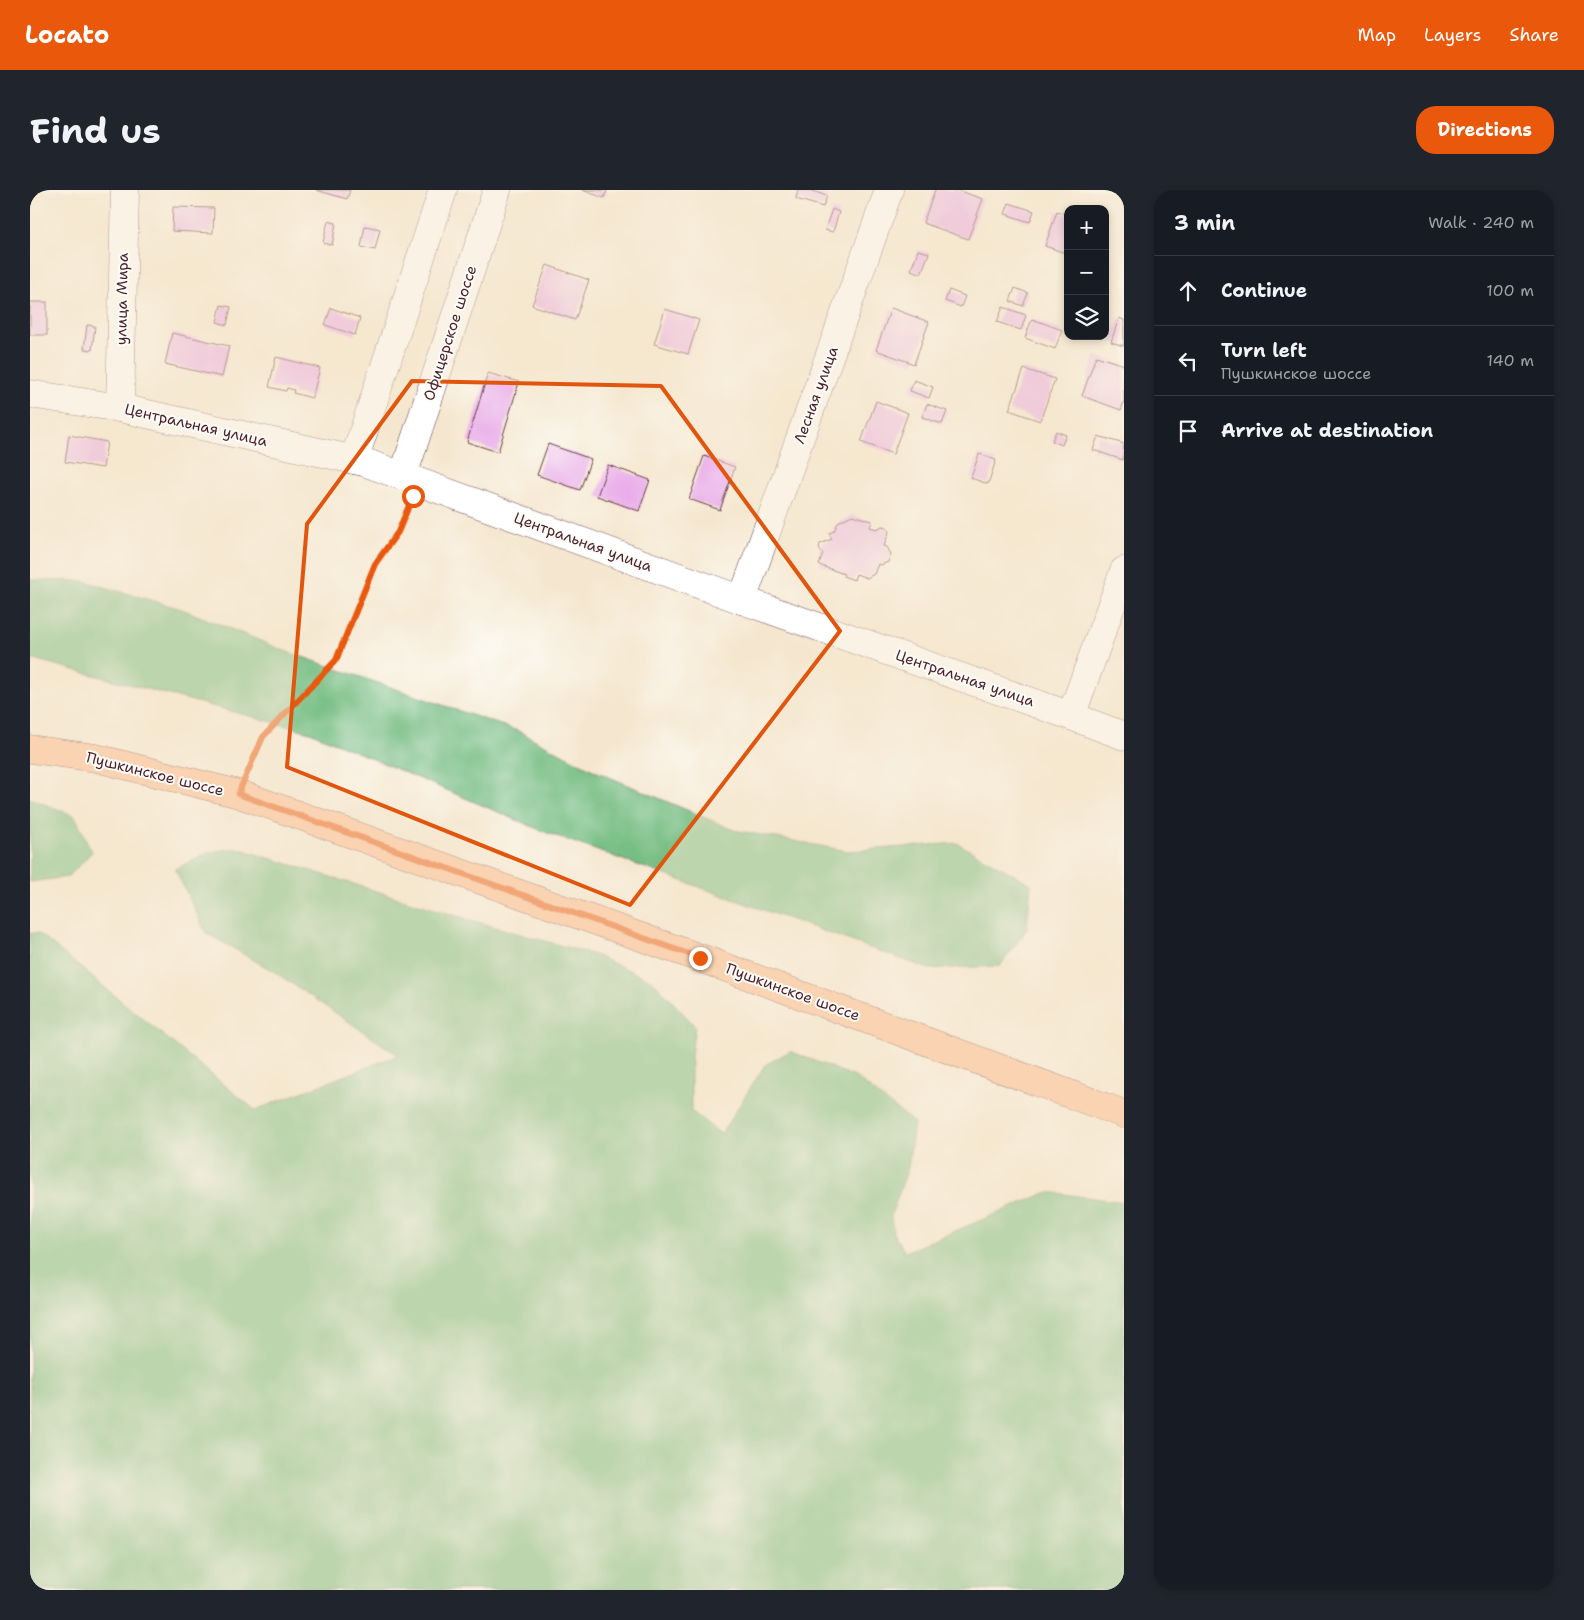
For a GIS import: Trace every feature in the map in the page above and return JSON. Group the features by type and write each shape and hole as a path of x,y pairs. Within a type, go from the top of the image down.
{"main road":[{"name":"Пушкинское шоссе","path":"30,749 96,758 238,794 700,958 1124,1114"}],"street":[{"name":"улица Мира","path":"120,408 125,190"},
{"path":"354,460 442,190"},
{"name":"Офицерское шоссе","path":"403,476 497,190"},
{"name":"Лесная улица","path":"742,600 889,190"},
{"name":"Центральная улица","path":"30,394 120,408 364,462 742,600 1124,736"},
{"path":"1071,716 1124,571"}],"path":[{"path":"238,794 263,737 336,660 375,564 398,532 413,496 403,476"}],"highlighted area":[{"path":"412,381 661,386 840,631 630,905 287,767 307,524"}],"green space":[{"path":"30,580 84,581 182,609 285,651 518,731 595,771 734,830 848,851 957,843 1031,884 1027,929 1000,966 929,969 545,832 310,732 37,660 30,660"},
{"path":"30,798 75,816 92,852 68,877 30,882"},
{"path":"237,848 467,919 595,955 653,981 695,1026 691,1057 691,1111 721,1134 765,1065 790,1051 855,1077 914,1123 908,1168 891,1215 893,1233 905,1252 1048,1192 1124,1202 1124,1590 30,1590 30,933 38,933 255,1110 398,1055 273,971 206,933 175,869 209,852"}],"building":[{"path":"316,190 350,190 347,199"},
{"path":"582,190 607,190 604,198"},
{"path":"798,190 809,190 827,196 823,207 796,199"},
{"path":"935,190 957,190 983,199 968,239 923,223"},
{"path":"1009,203 1034,211 1030,222 1005,214"},
{"path":"173,207 214,208 213,233 172,231"},
{"path":"832,209 839,212 833,232 825,230"},
{"path":"1057,211 1064,214 1064,253 1045,246"},
{"path":"328,221 336,223 332,245 323,243"},
{"path":"365,226 380,229 375,250 361,247"},
{"path":"918,250 929,253 921,274 911,270"},
{"path":"547,265 589,280 575,320 532,305"},
{"path":"1015,288 1028,293 1023,306 1010,301"},
{"path":"949,290 965,296 961,307 945,301"},
{"path":"30,302 47,302 47,335 30,335"},
{"path":"221,305 231,307 227,325 217,322"},
{"path":"1003,307 1026,315 1021,330 997,322"},
{"path":"331,308 360,318 355,335 325,325"},
{"path":"891,308 929,322 914,364 876,350"},
{"path":"665,309 699,320 688,354 654,344"},
{"path":"1119,318 1124,320 1124,346 1111,342"},
{"path":"1032,319 1062,330 1055,349 1025,338"},
{"path":"87,325 95,326 92,350 84,349"},
{"path":"172,333 229,346 222,377 165,364"},
{"path":"1096,356 1124,365 1124,401 1121,410 1082,396"},
{"path":"276,357 320,368 312,398 293,393 294,390 287,388 286,391 269,387"},
{"path":"1024,369 1055,379 1040,421 1009,410"},
{"path":"488,373 519,382 498,452 467,442"},
{"path":"914,380 933,387 929,398 910,391"},
{"path":"876,401 908,413 893,454 861,442"},
{"path":"927,404 947,411 942,424 922,417"},
{"path":"1056,431 1066,435 1062,445 1052,441"},
{"path":"69,435 107,442 103,468 65,462"},
{"path":"1098,436 1124,444 1123,460 1093,450"},
{"path":"548,444 591,459 580,490 537,475"},
{"path":"979,454 996,460 988,484 971,478"},
{"path":"704,456 735,467 720,510 689,499"},
{"path":"608,465 650,480 639,511 597,496"},
{"path":"852,515 872,521 870,527 877,529 882,526 887,527 889,532 884,546 887,547 891,554 888,562 881,565 878,564 874,574 867,578 856,574 854,580 843,576 844,574 819,565 823,554 819,549 820,544 832,539 829,533 834,531 838,522"}],"route":[{"path":"413,496 398,532 375,564 336,660 263,737 238,794 700,958"}]}
